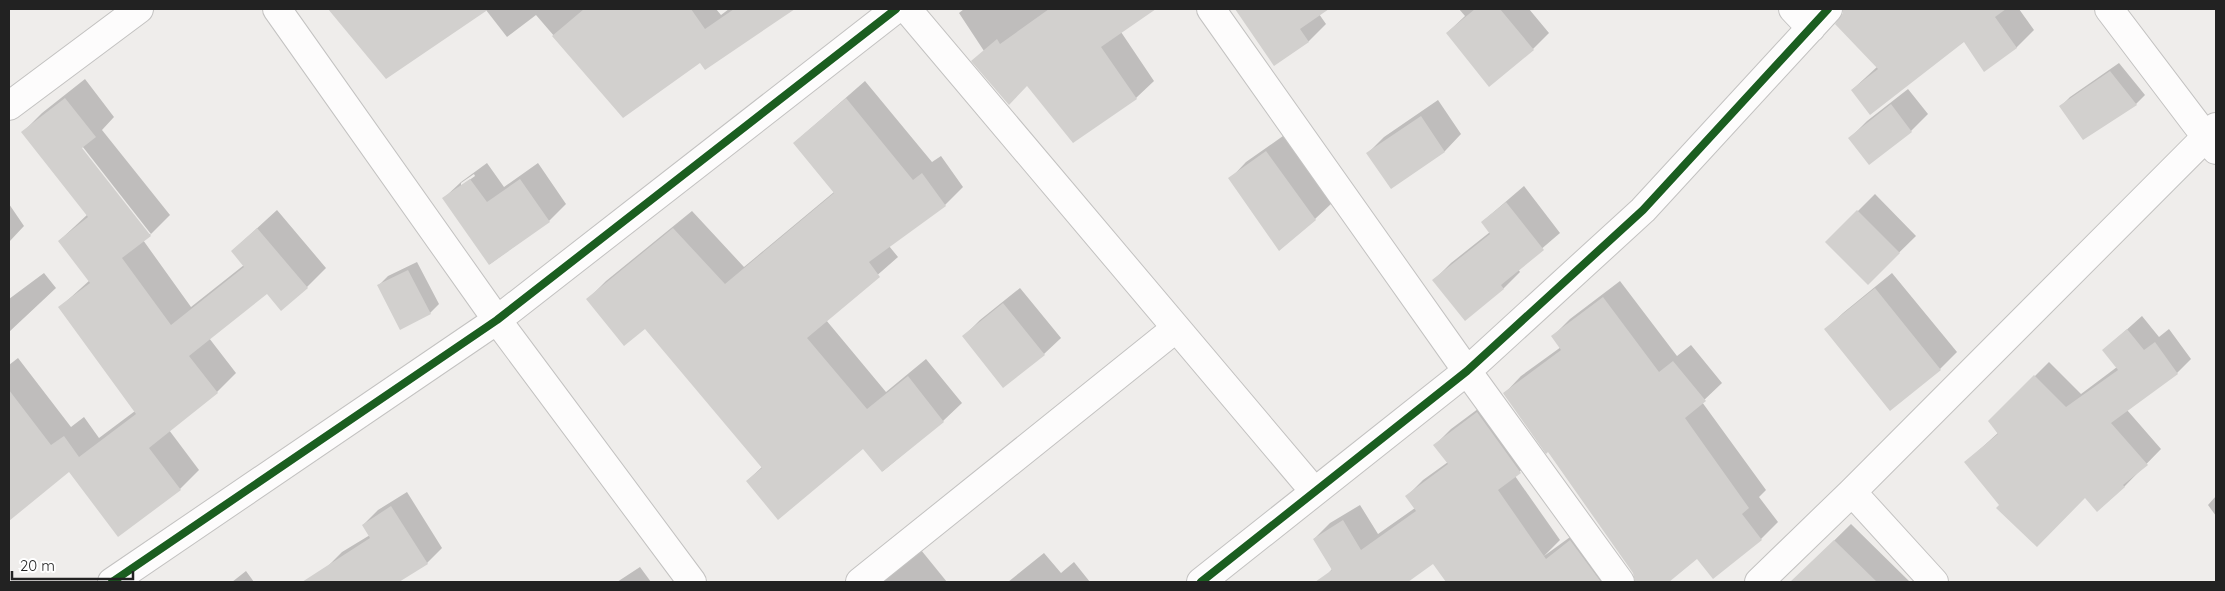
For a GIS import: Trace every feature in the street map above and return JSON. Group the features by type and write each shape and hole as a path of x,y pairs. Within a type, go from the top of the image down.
{"street":[{"path":"9,106 139,9"},
{"path":"277,9 497,320 692,582"},
{"path":"112,582 497,320 896,9"},
{"path":"907,9 1175,329 1314,491"},
{"path":"1211,9 1467,371 1620,582"},
{"path":"1201,582 1467,371 1643,210 1820,18 1793,9"},
{"path":"1759,582 2213,138 2109,9"},
{"path":"860,582 1175,329"},
{"path":"1852,492 1934,582"}],"building":[{"path":"328,9 489,9 386,79"},
{"path":"584,9 691,9 705,29 734,9 795,9 705,70 700,63 623,118 552,36"},
{"path":"1049,9 1156,9 1101,47 1137,99 1073,143 1027,86 1009,105 971,61 997,39 1000,44"},
{"path":"1235,9 1329,9 1300,29 1309,42 1274,66"},
{"path":"1475,9 1500,9 1534,50 1489,87 1446,33"},
{"path":"1843,9 2006,9 1995,17 2017,48 1984,72 1964,42 1870,115 1851,90 1878,69 1835,24 1843,13"},
{"path":"2110,71 2137,105 2083,140 2059,106"},
{"path":"65,98 96,137 82,148 151,236 122,258 171,325 244,267 231,251 257,228 308,288 281,311 267,294 189,356 218,393 149,448 181,490 118,537 69,472 9,521 9,390 51,445 64,436 79,457 136,414 58,307 90,283 58,241 88,217 21,132"},
{"path":"846,98 913,180 922,173 946,206 869,262 880,277 807,338 867,409 908,376 944,422 882,472 863,449 778,520 746,481 762,468 645,329 624,346 586,299 673,228 725,284 834,193 793,143"},
{"path":"1891,104 1912,132 1869,165 1848,138"},
{"path":"1421,116 1445,152 1391,189 1366,153"},
{"path":"1266,151 1316,220 1279,251 1228,178"},
{"path":"470,179 487,202 520,179 550,222 489,265 442,198"},
{"path":"1506,202 1544,250 1501,285 1504,289 1465,321 1432,280 1490,234 1481,222"},
{"path":"1857,210 1900,253 1868,285 1825,242"},
{"path":"408,270 431,314 400,330 377,285"},
{"path":"1875,288 1941,370 1890,411 1824,329"},
{"path":"1603,297 1659,372 1673,361 1706,401 1685,418 1749,508 1742,514 1762,540 1713,579 1697,559 1669,582 1635,582 1633,573 1548,452 1546,454 1503,393 1561,350 1551,336"},
{"path":"1003,303 1045,355 1003,388 962,336"},
{"path":"2127,329 2144,350 2155,342 2178,374 2111,423 2148,465 2123,485 2125,487 2097,512 2085,498 2037,547 1996,508 1999,505 1964,462 1998,434 1988,421 2034,375 2066,407 2118,370 2102,350"},
{"path":"1477,412 1521,473 1498,490 1546,559 1570,540 1601,582 1446,582 1433,564 1408,582 1315,582 1332,570 1313,539 1343,520 1361,550 1416,511 1405,496 1448,464 1433,445"},
{"path":"391,506 428,564 399,582 302,582 370,538 362,525"},
{"path":"1834,540 1877,582 1790,582"}],"cycle path":[{"path":"112,582 497,320 896,9"},
{"path":"1201,582 1467,371 1643,210 1828,9"}]}
